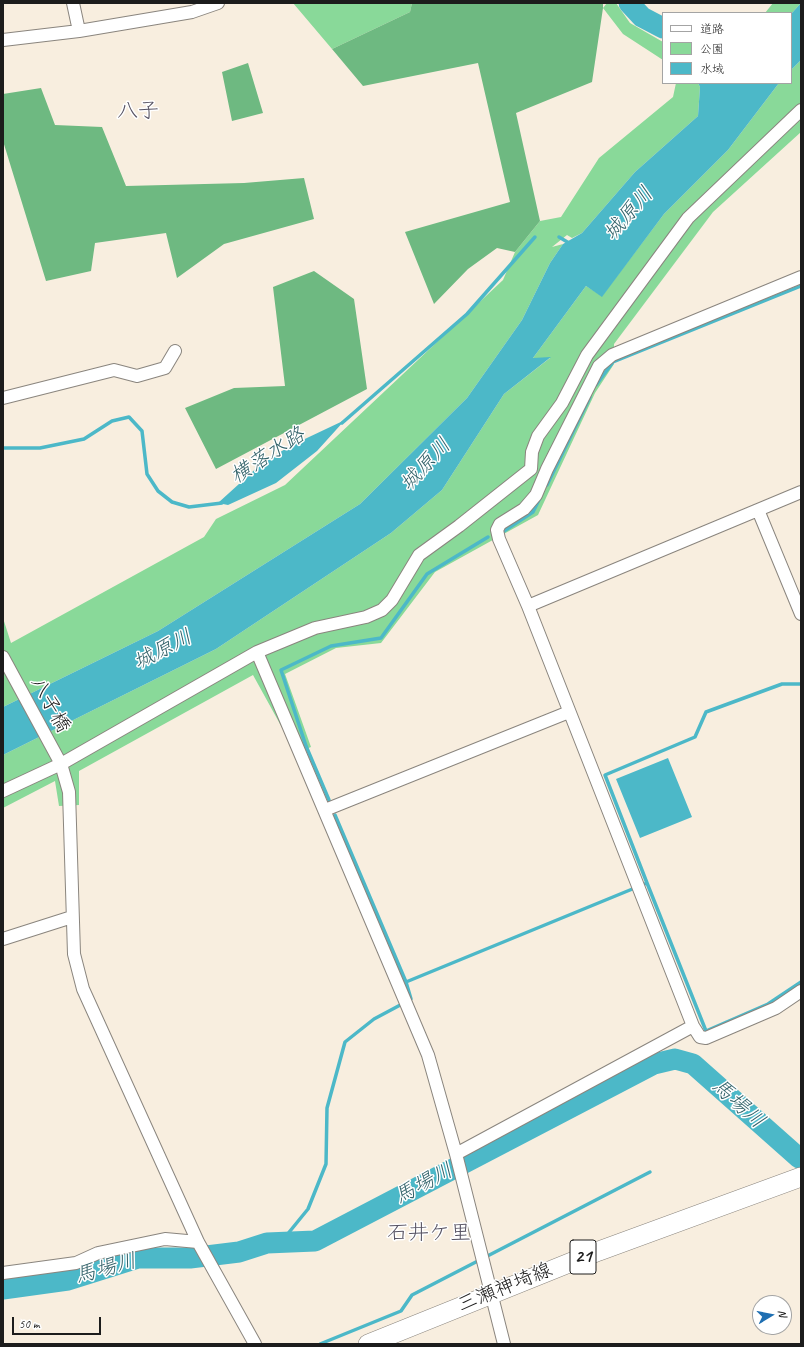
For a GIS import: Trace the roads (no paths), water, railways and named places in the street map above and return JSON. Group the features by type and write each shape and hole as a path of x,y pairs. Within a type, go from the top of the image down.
{"main road":[{"name":"三瀬神埼線","path":"368,1344 491,1293 599,1251 801,1177"}],"street":[{"path":"73,3 80,31"},
{"path":"3,40 80,31 192,12 218,3"},
{"path":"531,469 532,452 538,436 562,403 587,355 688,218 801,110"},
{"path":"801,277 612,355 599,366 546,469 536,495 524,509 500,524 497,530 499,539 528,606 700,1038 706,1038 776,1008 801,991"},
{"path":"3,398 114,370 137,376 165,368 175,351"},
{"path":"3,791 61,764 257,652 314,628 366,617 382,610 392,600 419,555 459,526 531,469 546,469"},
{"path":"528,606 801,492"},
{"path":"758,510 801,614"},
{"path":"257,652 428,1055 464,1184 504,1344"},
{"name":"八子橋","path":"4,661 61,764 69,792 74,954 83,989 198,1242 256,1344"},
{"path":"325,810 569,712"},
{"path":"3,939 72,917"},
{"path":"456,1154 694,1026"},
{"path":"3,1273 76,1263 98,1253 165,1239 198,1242"}],"water":[{"path":"801,3 801,60 792,69 792,13"},
{"name":"城原川","path":"698,84 778,84 728,150 664,214 602,297 586,286 533,358 551,357 504,394 442,490 391,533 216,649 3,755 3,707 158,631 360,504 467,398 522,320 550,263 563,244 582,233 635,172 698,116 700,87"},
{"path":"345,420 317,451 276,483 228,505 218,503 261,464 290,446"},
{"path":"668,758 692,817 640,838 616,779"}],"waterway":[{"path":"629,3 642,17 662,27"},
{"name":"横落水路","path":"342,423 467,314 535,237"},
{"path":"559,237 569,243"},
{"path":"596,385 613,362 801,286"},
{"path":"547,485 590,397"},
{"name":"横落水路","path":"3,448 40,448 84,439 112,421 129,417 142,431 147,474 158,491 172,502 189,507 222,503"},
{"path":"504,531 533,512 540,498"},
{"path":"329,800 306,746 281,670 331,646 381,638 427,574 488,537"},
{"path":"409,1000 411,999 406,982 647,883 605,775 695,737 706,712 782,684 801,684"},
{"path":"335,815 406,982"},
{"path":"647,883 706,1031 768,1004 801,982"},
{"path":"267,1243 286,1236 308,1209 326,1164 327,1108 345,1042 374,1019 404,1003"},
{"name":"馬場川","path":"3,1289 68,1280 138,1258 190,1258 239,1252 267,1243 315,1241 654,1064 675,1059 693,1064 799,1158"},
{"path":"320,1344 401,1311 412,1295 650,1172"}],"district":[{"name":"八子","path":"138,111"},
{"name":"石井ケ里","path":"429,1233"}]}
